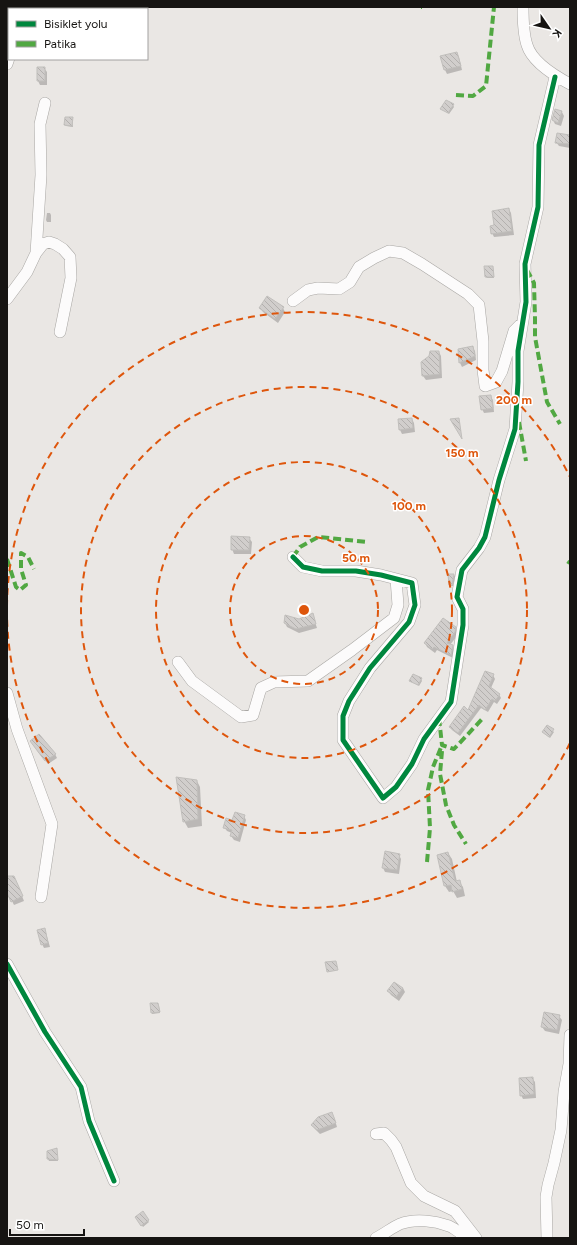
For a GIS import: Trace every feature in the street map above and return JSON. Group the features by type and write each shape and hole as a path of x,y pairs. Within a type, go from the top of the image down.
{"street":[{"path":"523,7 524,33 527,46 534,59 555,77 570,84"},
{"path":"293,557 303,567 322,571 356,571 412,583 415,605 409,622 370,668 349,701 343,716 343,740 383,798 396,787 412,764 424,739 451,702 463,625 463,608 457,597 462,570 479,548 485,537 499,480 515,429 518,351 526,302 525,264 538,208 539,145 555,77"},
{"path":"36,253 41,175 40,124 45,103"},
{"path":"7,299 26,272 36,253 44,244 49,242 55,244 63,249 70,257 71,278 60,332"},
{"path":"293,301 308,290 318,288 339,289 350,282 359,267 374,258 389,252 403,253 468,294 479,305 483,341 483,370 485,386 496,382 502,371 514,331 523,321"},
{"path":"178,662 192,681 241,717 253,715 260,688 274,682 308,681 394,618 398,606 396,579"},
{"path":"7,693 17,729 52,824 41,897"},
{"path":"7,964 45,1032 80,1086 89,1121 114,1181"},
{"path":"548,1238 546,1197 561,1130 564,1092 569,1064 570,1035"},
{"path":"376,1134 384,1133 392,1140 400,1154 411,1183 424,1196 455,1211 476,1238"},
{"path":"376,1238 404,1222 429,1221 449,1226 467,1238"}],"building":[{"path":"457,52 461,66 444,70 440,56"},
{"path":"37,67 45,67 45,81 37,81"},
{"path":"446,100 454,104 448,113 440,109"},
{"path":"555,109 562,111 558,123 552,120"},
{"path":"65,117 73,117 72,126 64,125"},
{"path":"557,133 570,135 570,144 555,143"},
{"path":"509,208 512,231 491,234 490,226 494,225 492,211"},
{"path":"484,266 493,266 494,277 485,277"},
{"path":"267,296 284,307 275,319 259,308"},
{"path":"473,346 475,356 459,363 458,349"},
{"path":"430,351 439,351 440,374 422,376 421,362 429,356"},
{"path":"491,395 493,408 481,410 479,396"},
{"path":"412,418 413,428 399,430 398,419"},
{"path":"459,418 462,439 450,419"},
{"path":"231,536 250,537 249,550 231,550"},
{"path":"448,574 454,574 452,585 449,585"},
{"path":"313,613 316,624 296,629 284,623 285,615 299,619"},
{"path":"443,618 456,627 455,632 447,643 453,645 451,655 434,647 432,649 424,643"},
{"path":"485,671 494,674 489,686 500,694 495,701 492,699 485,710 479,705 458,733 449,727 464,706 468,710"},
{"path":"413,674 422,678 418,685 409,681"},
{"path":"547,725 554,729 549,737 542,732"},
{"path":"39,734 56,754 45,761 30,741"},
{"path":"176,777 197,780 198,819 183,822"},
{"path":"235,812 245,815 238,838 230,836 232,830 223,828 226,818 232,820"},
{"path":"385,851 400,854 397,870 382,868"},
{"path":"448,852 455,881 460,880 462,889 452,892 451,885 444,886 437,855"},
{"path":"7,876 14,876 23,896 11,902 7,893"},
{"path":"45,928 48,943 41,945 37,930"},
{"path":"336,961 338,970 327,972 325,962"},
{"path":"394,982 403,988 396,997 387,991"},
{"path":"150,1003 158,1003 160,1012 151,1013"},
{"path":"544,1012 560,1015 557,1030 541,1027"},
{"path":"533,1077 534,1094 520,1096 519,1078"},
{"path":"332,1112 336,1123 317,1130 311,1125 318,1117"},
{"path":"57,1148 58,1160 47,1159 47,1151"},
{"path":"143,1211 149,1220 141,1226 135,1217"}],"marked path":[{"path":"456,95 473,96 486,86 494,7"},
{"path":"527,270 534,283 535,337 547,402 560,424"},
{"path":"519,422 526,461"},
{"path":"293,557 300,547 318,537 368,542"},
{"path":"7,559 16,587 20,590 26,585 21,569 21,553 28,557 34,569"},
{"path":"439,718 442,745 454,749 484,717"},
{"path":"427,862 430,828 428,790 433,767 442,745"},
{"path":"442,751 440,774 446,805 454,825 466,844"}],"cycle path":[{"path":"293,557 303,567 322,571 356,571 381,575 412,583 415,605 409,622 370,668 349,701 343,716 343,740 383,798 396,787 412,764 424,739 451,702 463,625 463,609 457,597 462,570 479,548 485,537 499,480 515,429 518,351 526,302 525,264 538,207 539,145 555,77"},
{"path":"7,964 45,1032 81,1087 89,1121 114,1181"}]}
